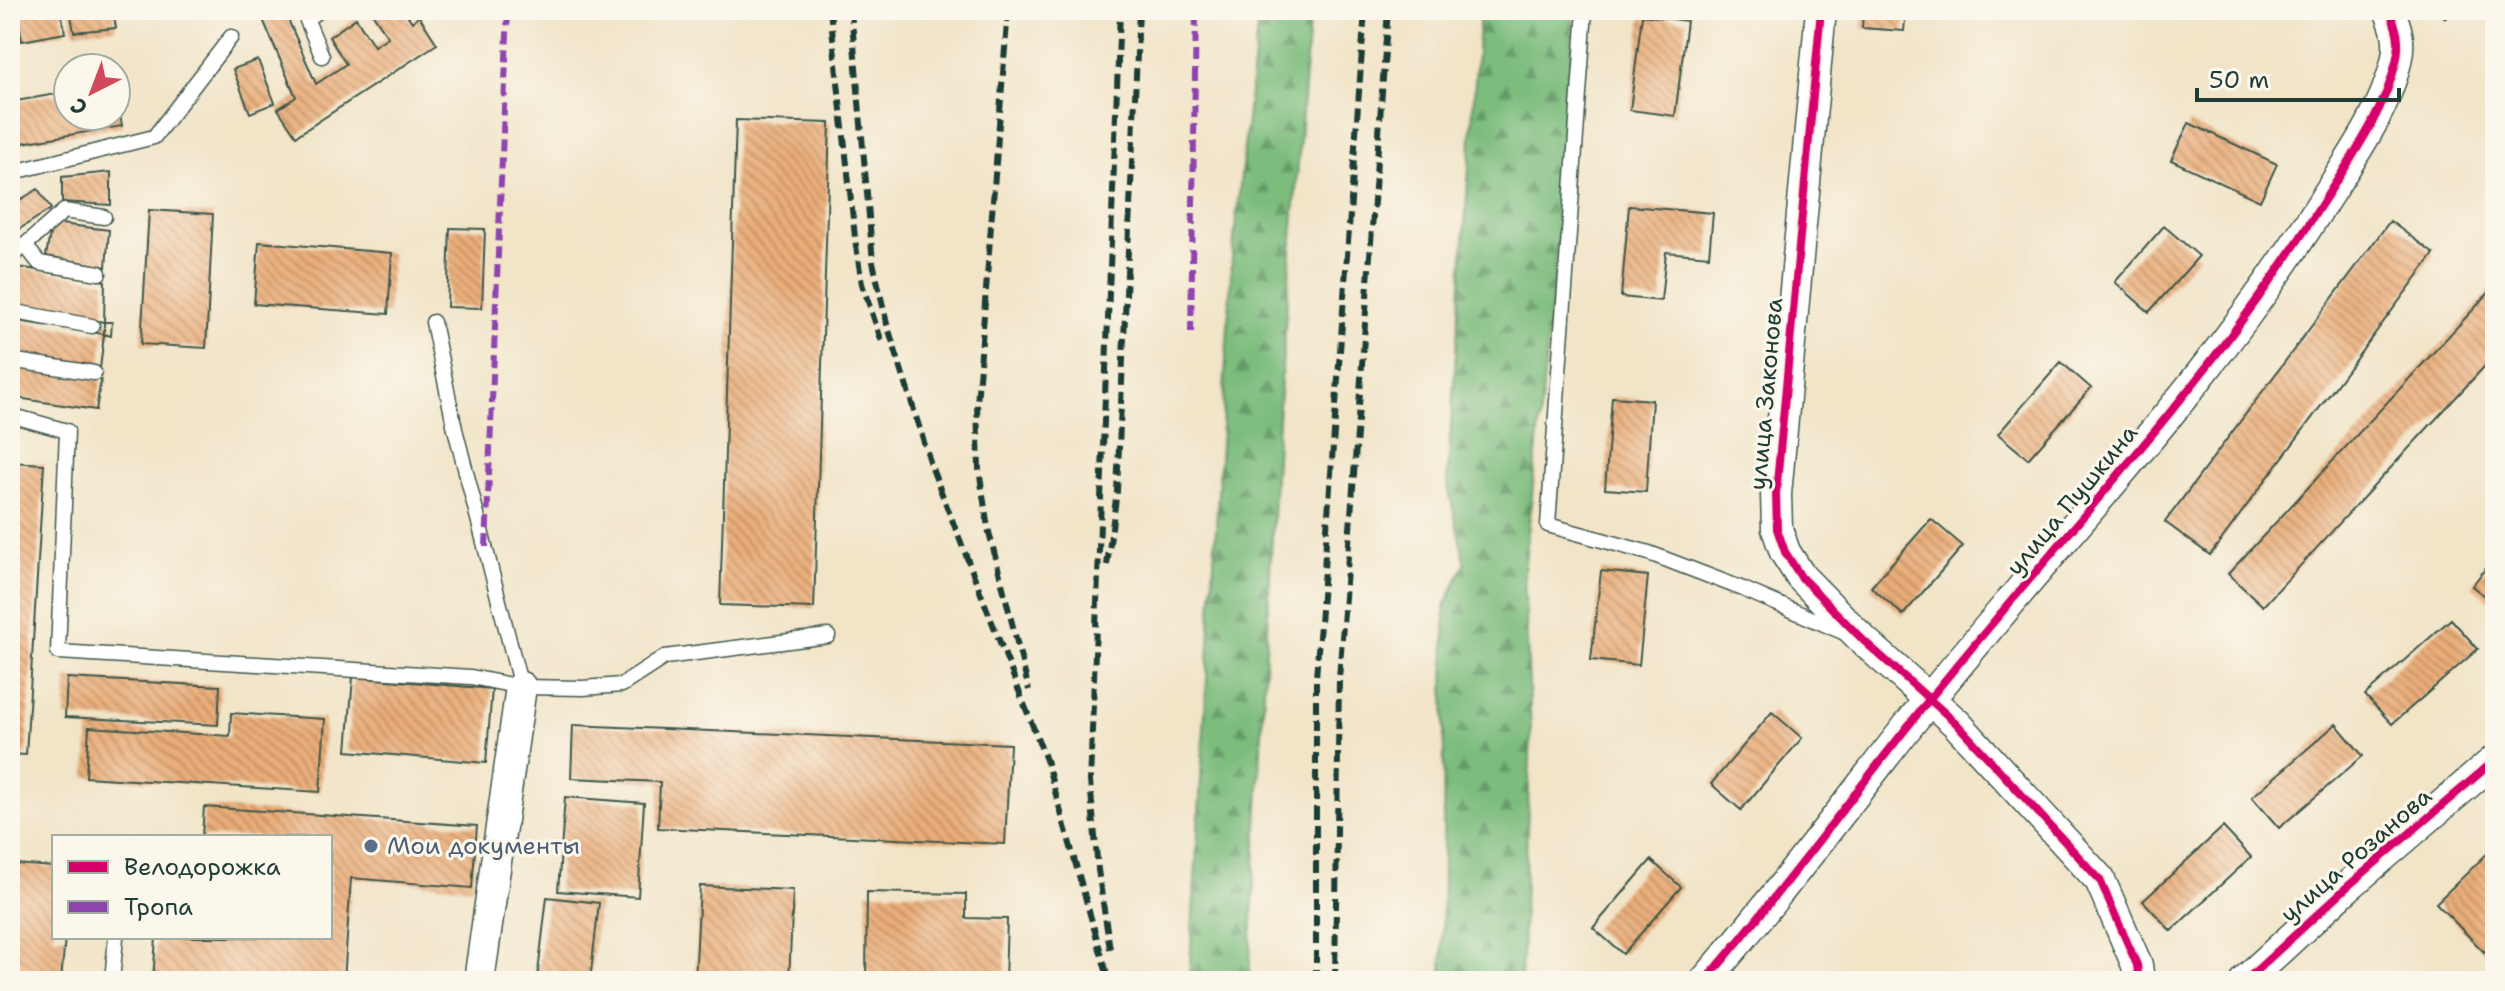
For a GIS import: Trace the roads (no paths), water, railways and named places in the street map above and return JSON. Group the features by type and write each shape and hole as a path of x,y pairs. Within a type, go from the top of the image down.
{"street":[{"name":"улица Законова","path":"1821,10 1776,494 1777,529 1785,552 1801,577 1864,641 1956,723 2100,880 2137,965 2139,981"},
{"name":"улица Пушкина","path":"1705,981 1758,920 1929,700 2108,490 2212,362 2284,264 2373,122 2396,62 2399,33 2389,10"},
{"path":"479,981 521,687"},
{"name":"улица Розанова","path":"2245,981 2347,887 2495,760"}],"lane":[{"path":"321,10 306,18 322,56"},
{"path":"1585,10 1548,525 1649,553 1864,641"},
{"path":"10,173 154,137 231,37"},
{"path":"10,258 60,205 104,217"},
{"path":"25,245 39,263 99,273"},
{"path":"10,311 92,326"},
{"path":"433,322 455,429 521,687"},
{"path":"10,360 94,373"},
{"path":"10,415 67,431 58,652 471,677 521,687 583,688 622,685 665,657 828,636"},
{"path":"112,981 116,939"}],"railway":[{"path":"830,10 862,284 883,345"},
{"path":"851,10 873,262 887,324 933,471 1046,760 1109,981"},
{"path":"1008,10 977,404 979,469 988,528 1029,690"},
{"path":"1110,949 1098,870 1090,781 1120,10"},
{"path":"1107,565 1117,491 1139,10"},
{"path":"1316,981 1316,678 1365,10"},
{"path":"1335,981 1339,679 1388,10"},
{"path":"2443,17 2448,10"}],"place":[{"name":"Мои документы","path":"371,846"}]}
